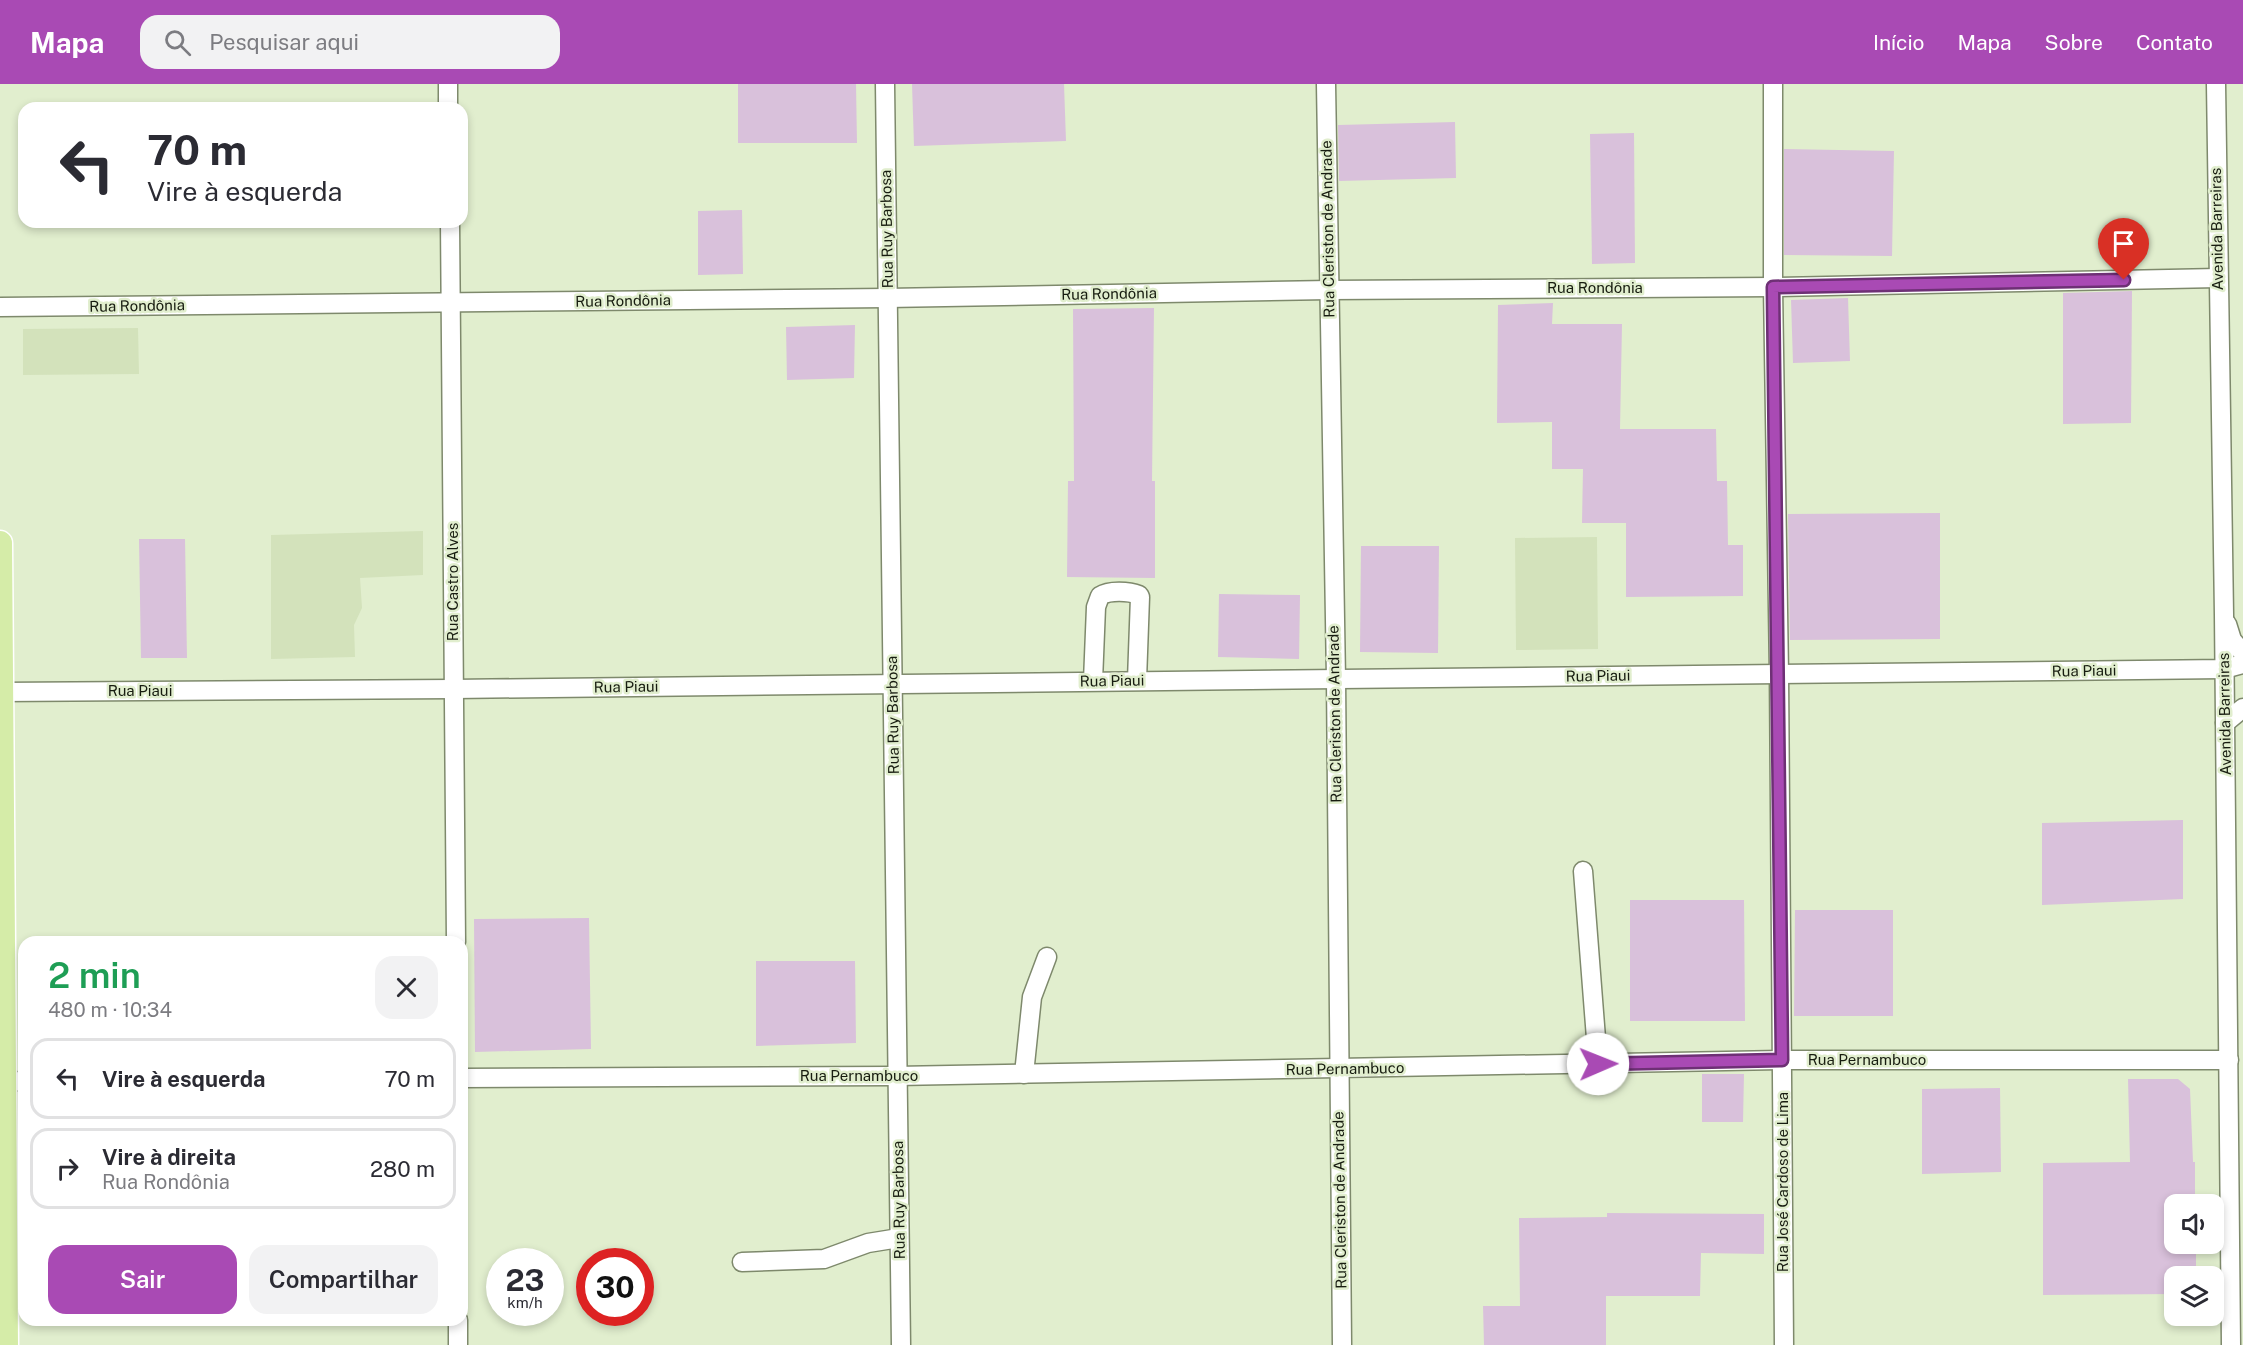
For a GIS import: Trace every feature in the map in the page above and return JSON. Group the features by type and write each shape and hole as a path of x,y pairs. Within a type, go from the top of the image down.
{"main road":[{"path":"0,543 9,1082 2,1167 6,1345"}],"street":[{"path":"448,84 448,102"},
{"name":"Rua Ruy Barbosa","path":"885,84 901,1345"},
{"name":"Rua Cleriston de Andrade","path":"1326,84 1336,679 1342,1345"},
{"name":"Rua José Cardoso de Lima","path":"1773,84 1784,1345"},
{"name":"Avenida Barreiras","path":"2216,84 2229,1060 2230,1345"},
{"name":"Rua Castro Alves","path":"450,228 456,936"},
{"name":"Rua Rondônia","path":"0,307 887,298 1329,290 1773,287 2218,278"},
{"path":"1093,681 1096,607 1100,596 1112,593 1133,593 1140,597 1137,680"},
{"path":"2224,615 2232,640 2243,653"},
{"name":"Rua Piaui","path":"1,692 2224,669 2243,664"},
{"path":"2225,723 2243,708"},
{"path":"1583,871 1598,1064"},
{"path":"1024,1074 1032,997 1047,957"},
{"name":"Rua Pernambuco","path":"468,1078 896,1076 1338,1070 1782,1060 2229,1060"},
{"path":"742,1262 824,1259 868,1243 899,1238"},
{"path":"458,1326 458,1345"}],"shaded area":[{"path":"138,328 139,374 23,375 23,329"},
{"path":"423,531 423,575 360,578 362,608 354,625 355,657 271,659 271,535"},
{"path":"1597,537 1598,649 1516,650 1515,538"}],"building":[{"path":"738,84 856,84 857,143 738,143"},
{"path":"912,84 1064,84 1066,141 914,146"},
{"path":"1455,122 1456,178 1339,181 1338,125"},
{"path":"1634,133 1635,263 1592,264 1590,134"},
{"path":"1784,149 1894,151 1892,256 1784,255"},
{"path":"742,210 743,274 698,275 698,211"},
{"path":"2132,291 2131,423 2063,424 2063,293"},
{"path":"1848,298 1850,361 1793,363 1791,300"},
{"path":"1553,303 1552,324 1622,324 1620,429 1716,429 1717,481 1727,481 1728,545 1743,545 1743,596 1626,597 1626,523 1582,523 1583,469 1552,469 1552,422 1497,423 1498,305"},
{"path":"1154,308 1152,481 1155,481 1155,578 1067,577 1068,481 1074,481 1073,309"},
{"path":"855,325 854,378 787,380 786,327"},
{"path":"1940,513 1940,639 1790,640 1788,514"},
{"path":"139,539 185,539 187,658 141,658"},
{"path":"1361,546 1439,546 1438,653 1360,652"},
{"path":"1219,594 1300,595 1299,659 1218,657"},
{"path":"2183,820 2183,899 2042,905 2042,823"},
{"path":"1630,900 1744,900 1745,1021 1630,1021"},
{"path":"1795,910 1893,910 1893,1016 1794,1016"},
{"path":"589,918 591,1049 475,1052 474,919"},
{"path":"756,961 855,961 856,1043 756,1046"},
{"path":"1702,1074 1744,1074 1743,1122 1702,1122"},
{"path":"2128,1079 2178,1079 2190,1089 2195,1194 2164,1194 2164,1254 2196,1254 2196,1266 2164,1266 2164,1294 2043,1295 2043,1163 2130,1162"},
{"path":"2000,1088 2001,1172 1922,1174 1922,1089"},
{"path":"1607,1213 1764,1214 1764,1254 1701,1253 1700,1296 1606,1296 1606,1345 1484,1345 1483,1306 1520,1306 1519,1218 1607,1217"}],"route":[{"path":"1598,1064 1782,1060 1773,287 2124,280"}]}
